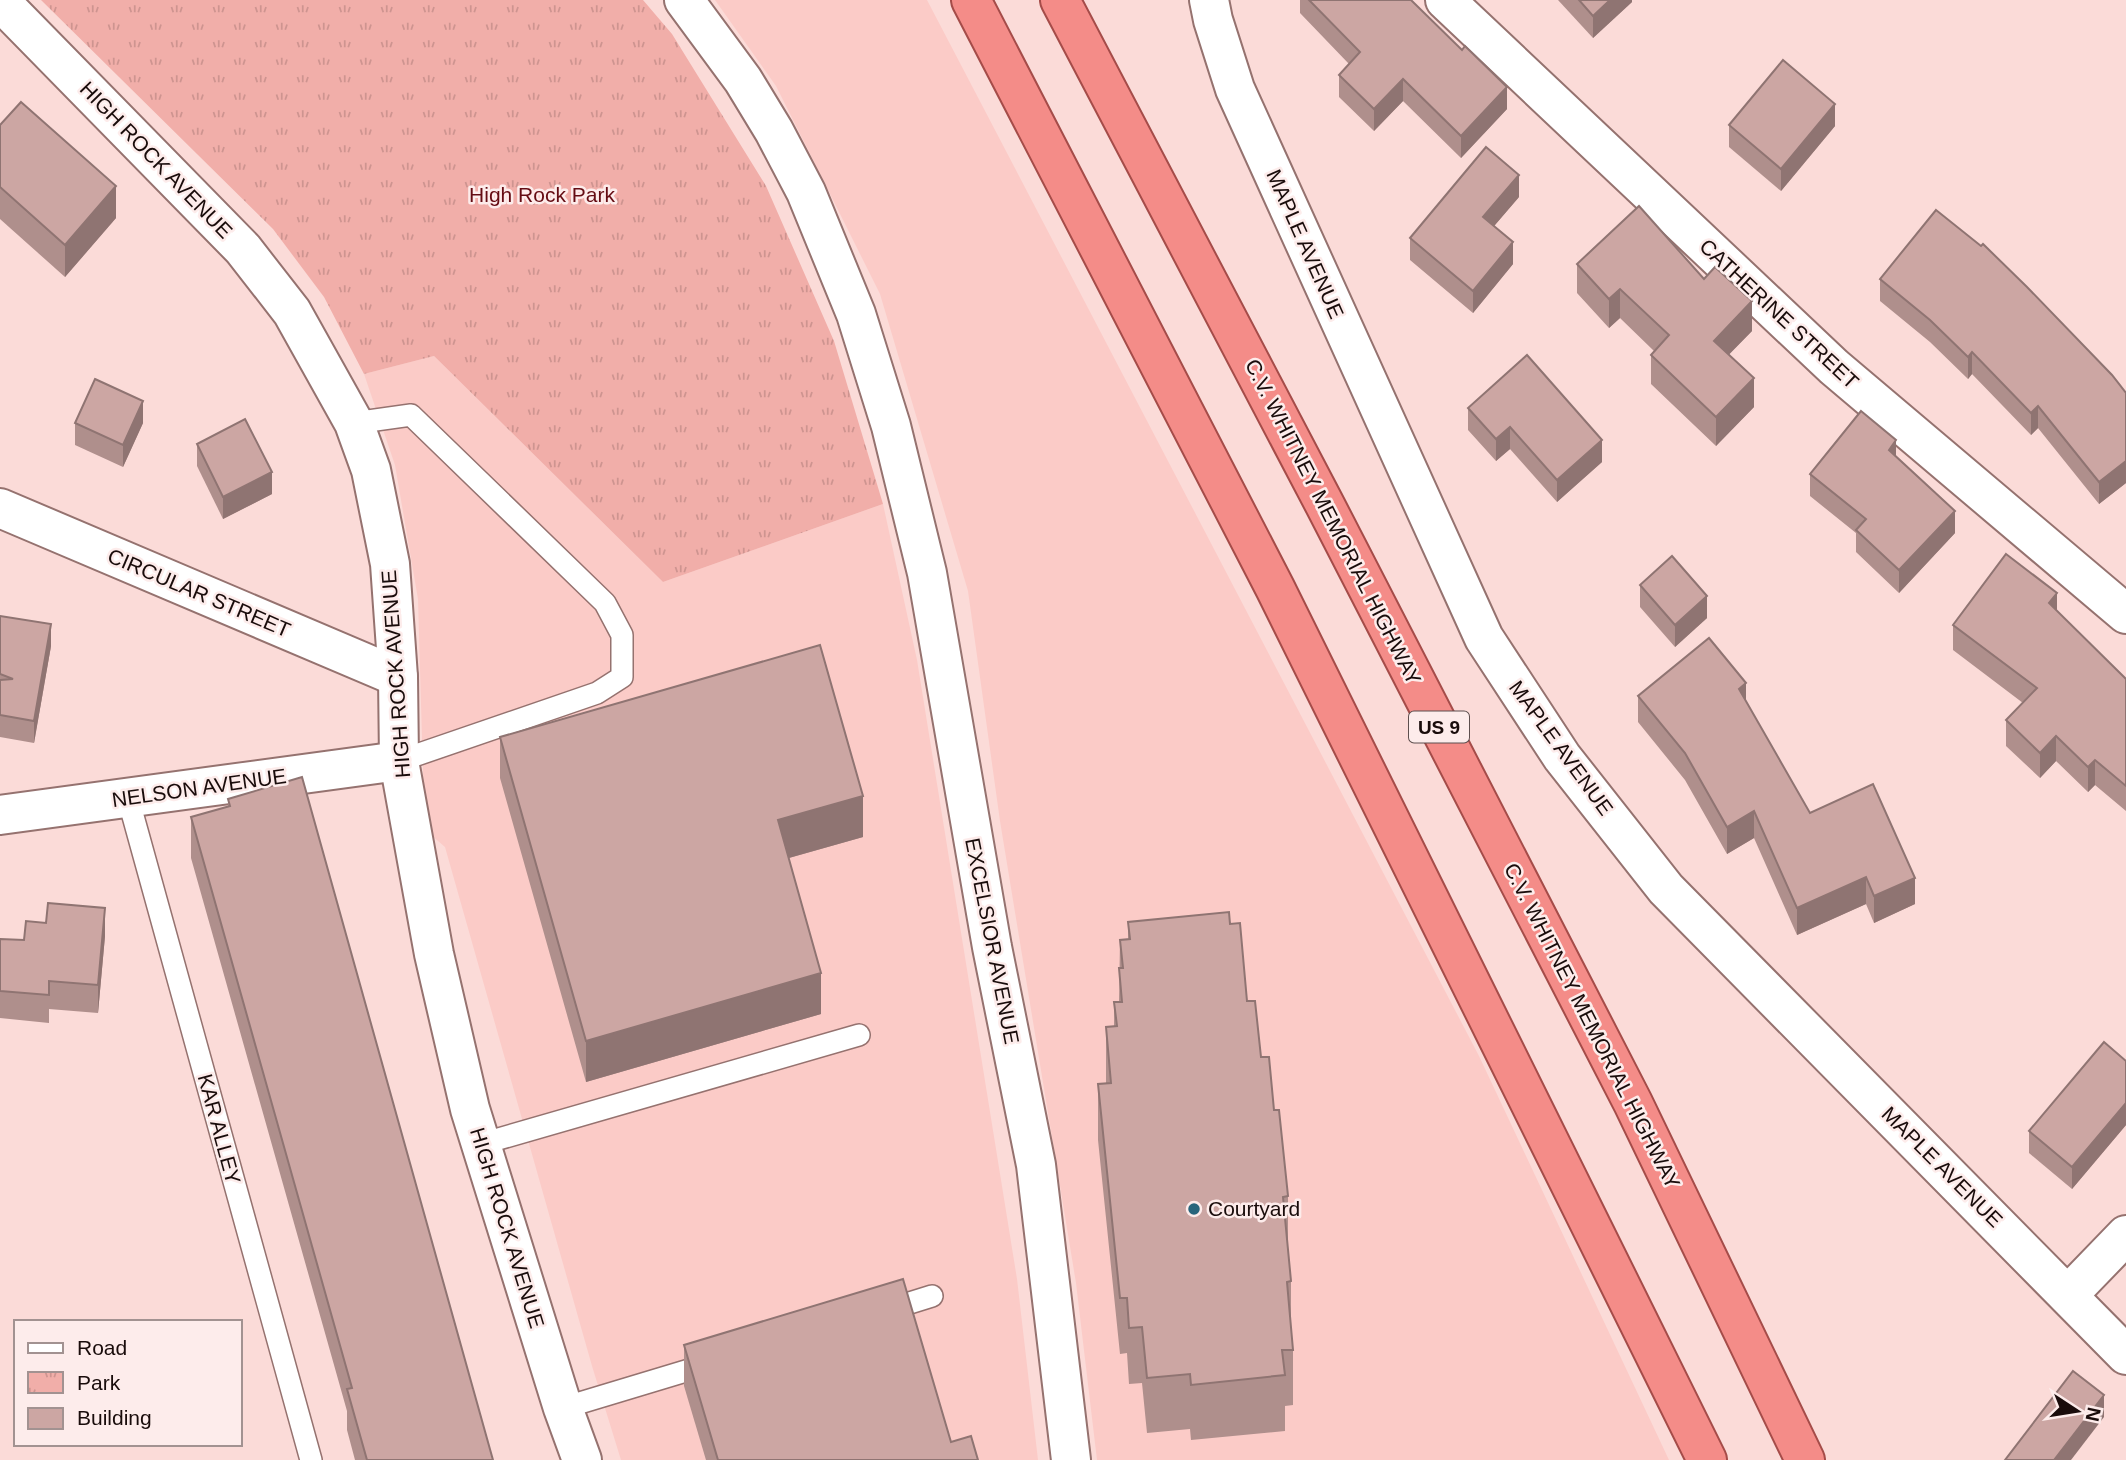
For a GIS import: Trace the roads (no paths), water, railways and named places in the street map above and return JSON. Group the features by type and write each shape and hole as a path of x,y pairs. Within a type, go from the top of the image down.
{"highway":[{"path":"971,0 1275,587 1707,1460"},
{"name":"C.V. WHITNEY MEMORIAL HIGHWAY","path":"1060,0 1627,1091 1805,1460"}],"street":[{"name":"EXCELSIOR AVENUE","path":"684,0 743,80 806,192 856,314 891,426 927,573 992,947 1036,1165 1071,1460"},
{"name":"MAPLE AVENUE","path":"1209,0 1235,89 1484,638 1562,757 1666,888 2068,1294 2124,1358"},
{"name":"CATHERINE STREET","path":"1444,0 1833,367 2126,614"},
{"name":"HIGH ROCK AVENUE","path":"0,1 243,249 292,312 354,423 371,470 390,564 398,677 398,761 434,954 470,1108 563,1408 582,1460"},
{"name":"CIRCULAR STREET","path":"0,508 398,677"},
{"name":"NELSON AVENUE","path":"0,815 398,761"},
{"path":"2068,1294 2126,1235"}],"lane":[{"path":"354,423 411,415 605,603 622,635 622,677 597,694 398,761"},
{"name":"KAR ALLEY","path":"128,798 311,1460"},
{"path":"481,1144 859,1035"},
{"path":"867,1316 932,1296"},
{"path":"563,1408 726,1359"}],"place":[{"name":"Courtyard","path":"1194,1209"}],"park label":[{"name":"High Rock Park","path":"542,195"}]}
